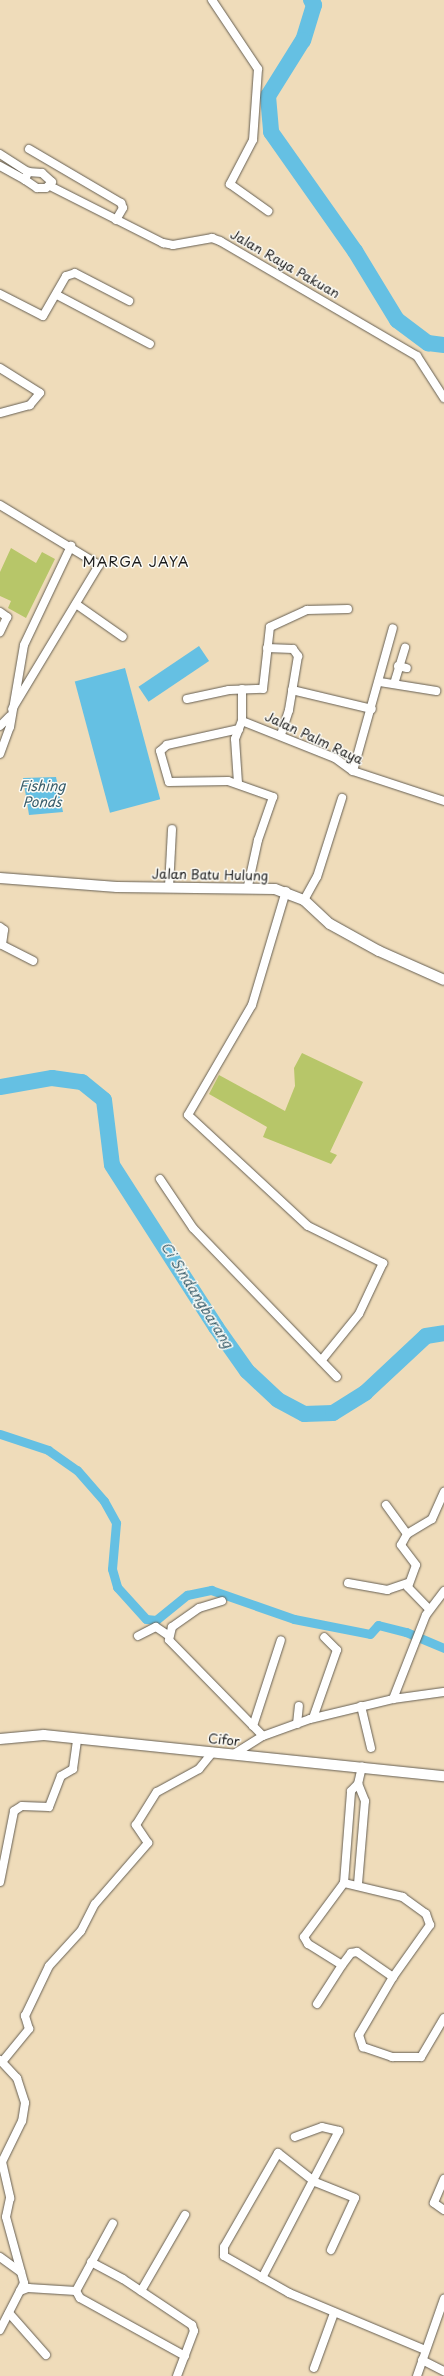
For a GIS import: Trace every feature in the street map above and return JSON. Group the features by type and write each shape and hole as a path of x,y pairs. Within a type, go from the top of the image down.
{"street":[{"path":"212,0 258,69 253,140 230,184 268,211"},
{"path":"28,149 120,203 123,208 116,220"},
{"path":"0,154 27,176 37,188 51,184"},
{"path":"0,166 27,176"},
{"name":"Jalan Raya Pakuan","path":"27,176 42,173 51,184 66,195 163,243 173,245 212,238 220,240 417,356 444,398"},
{"path":"0,294 43,316 57,295 66,276 75,273 129,301"},
{"path":"57,295 150,344"},
{"path":"0,368 40,393 30,405 0,413"},
{"path":"0,505 71,546 99,565 11,713 0,726"},
{"path":"0,754 10,727 11,713 24,645 71,546"},
{"path":"76,604 123,637"},
{"path":"187,699 242,689 265,687 268,630 273,624 307,610 348,609"},
{"path":"0,612 7,617 0,632"},
{"path":"353,771 380,682 393,628"},
{"path":"268,648 296,651 292,690 280,734"},
{"path":"394,684 398,666 405,648"},
{"path":"398,666 407,668"},
{"path":"380,682 436,691"},
{"path":"238,783 235,739 242,721 242,689"},
{"path":"292,690 372,709"},
{"name":"Jalan Palm Raya","path":"242,721 280,734 335,758 353,771 444,801"},
{"path":"239,729 167,745 160,751 169,782 238,783 273,797 258,840 248,886"},
{"path":"304,900 317,877 342,798"},
{"path":"169,887 172,829"},
{"name":"Jalan Batu Hulung","path":"0,878 169,887 248,886 286,891 304,900 342,930 397,961 444,980"},
{"path":"286,891 252,1005 188,1115 308,1226 382,1263 359,1314 321,1361"},
{"path":"0,928 4,930 2,945 34,960"},
{"path":"160,1179 193,1228 337,1377"},
{"path":"348,1583 388,1590 407,1583 416,1568 401,1544 407,1534 430,1521 443,1496"},
{"path":"386,1505 407,1534"},
{"path":"407,1583 429,1610"},
{"path":"393,1699 415,1646 420,1628 429,1610 444,1591"},
{"path":"168,1635 172,1627 199,1608 222,1601"},
{"path":"138,1636 156,1627 168,1635 176,1649 263,1736"},
{"path":"313,1718 337,1650 324,1637"},
{"path":"253,1726 282,1640"},
{"path":"234,1754 263,1736 313,1718 393,1699 444,1692"},
{"path":"297,1724 299,1706"},
{"path":"361,1706 371,1748"},
{"name":"Cifor","path":"0,1739 44,1735 362,1766 444,1776"},
{"path":"0,1882 14,1810 22,1806 49,1807 61,1776 73,1769 77,1739"},
{"path":"0,2330 20,2292 23,2273 8,2227 10,2198 2,2170 3,2151 22,2121 25,2102 17,2078 1,2061 29,2029 25,2016 49,1966 81,1931 95,1904 148,1843 136,1825 156,1792 199,1769 213,1752"},
{"path":"342,1965 308,1944 304,1937 344,1883 351,1791 358,1784 362,1766"},
{"path":"358,1784 365,1801 358,1884"},
{"path":"344,1883 358,1884 402,1897 429,1919 430,1925 393,1977 359,2035 363,2047 392,2057 421,2057 444,2018"},
{"path":"317,2004 351,1953 357,1952 393,1977"},
{"path":"262,2278 315,2182 339,2131 322,2127 295,2137"},
{"path":"331,2250 355,2198 315,2182 288,2157 275,2155 222,2251 262,2278 334,2313 425,2350"},
{"path":"444,2179 434,2203 444,2210"},
{"path":"142,2291 185,2215"},
{"path":"0,2222 8,2227"},
{"path":"76,2291 113,2223"},
{"path":"0,2257 23,2273"},
{"path":"91,2262 142,2291 192,2326 194,2331 177,2376"},
{"path":"20,2292 28,2288 76,2291"},
{"path":"76,2291 80,2298 185,2356"},
{"path":"417,2376 425,2350 444,2302"},
{"path":"9,2313 46,2355"},
{"path":"314,2368 334,2313"},
{"path":"422,2360 444,2371"}],"green space":[{"path":"11,548 36,563 42,552 55,559 26,618 8,608 11,601 0,596 0,572"},
{"path":"302,1053 363,1082 330,1152 337,1155 331,1164 263,1137 267,1127 209,1094 219,1075 285,1111 295,1086 294,1068"}],"water":[{"path":"199,646 209,661 149,702 138,687"},
{"path":"125,668 160,799 110,813 75,681"},
{"name":"Fishing Ponds","path":"56,777 63,812 29,815 23,778"}],"waterway":[{"path":"311,0 314,5 303,40 268,96 271,132 355,251 397,320 428,343 444,345"},
{"name":"Ci Sindangbarang","path":"0,1087 52,1078 82,1082 104,1100 112,1165 216,1327 247,1371 278,1400 304,1414 333,1413 365,1393 426,1336 444,1333"},
{"path":"0,1434 48,1450 77,1470 104,1501 116,1523 112,1569 117,1587 146,1619 156,1620 187,1595 211,1590 294,1619 370,1634 378,1625 406,1632 444,1648"}],"district":[{"name":"MARGA JAYA","path":"136,562"}]}
